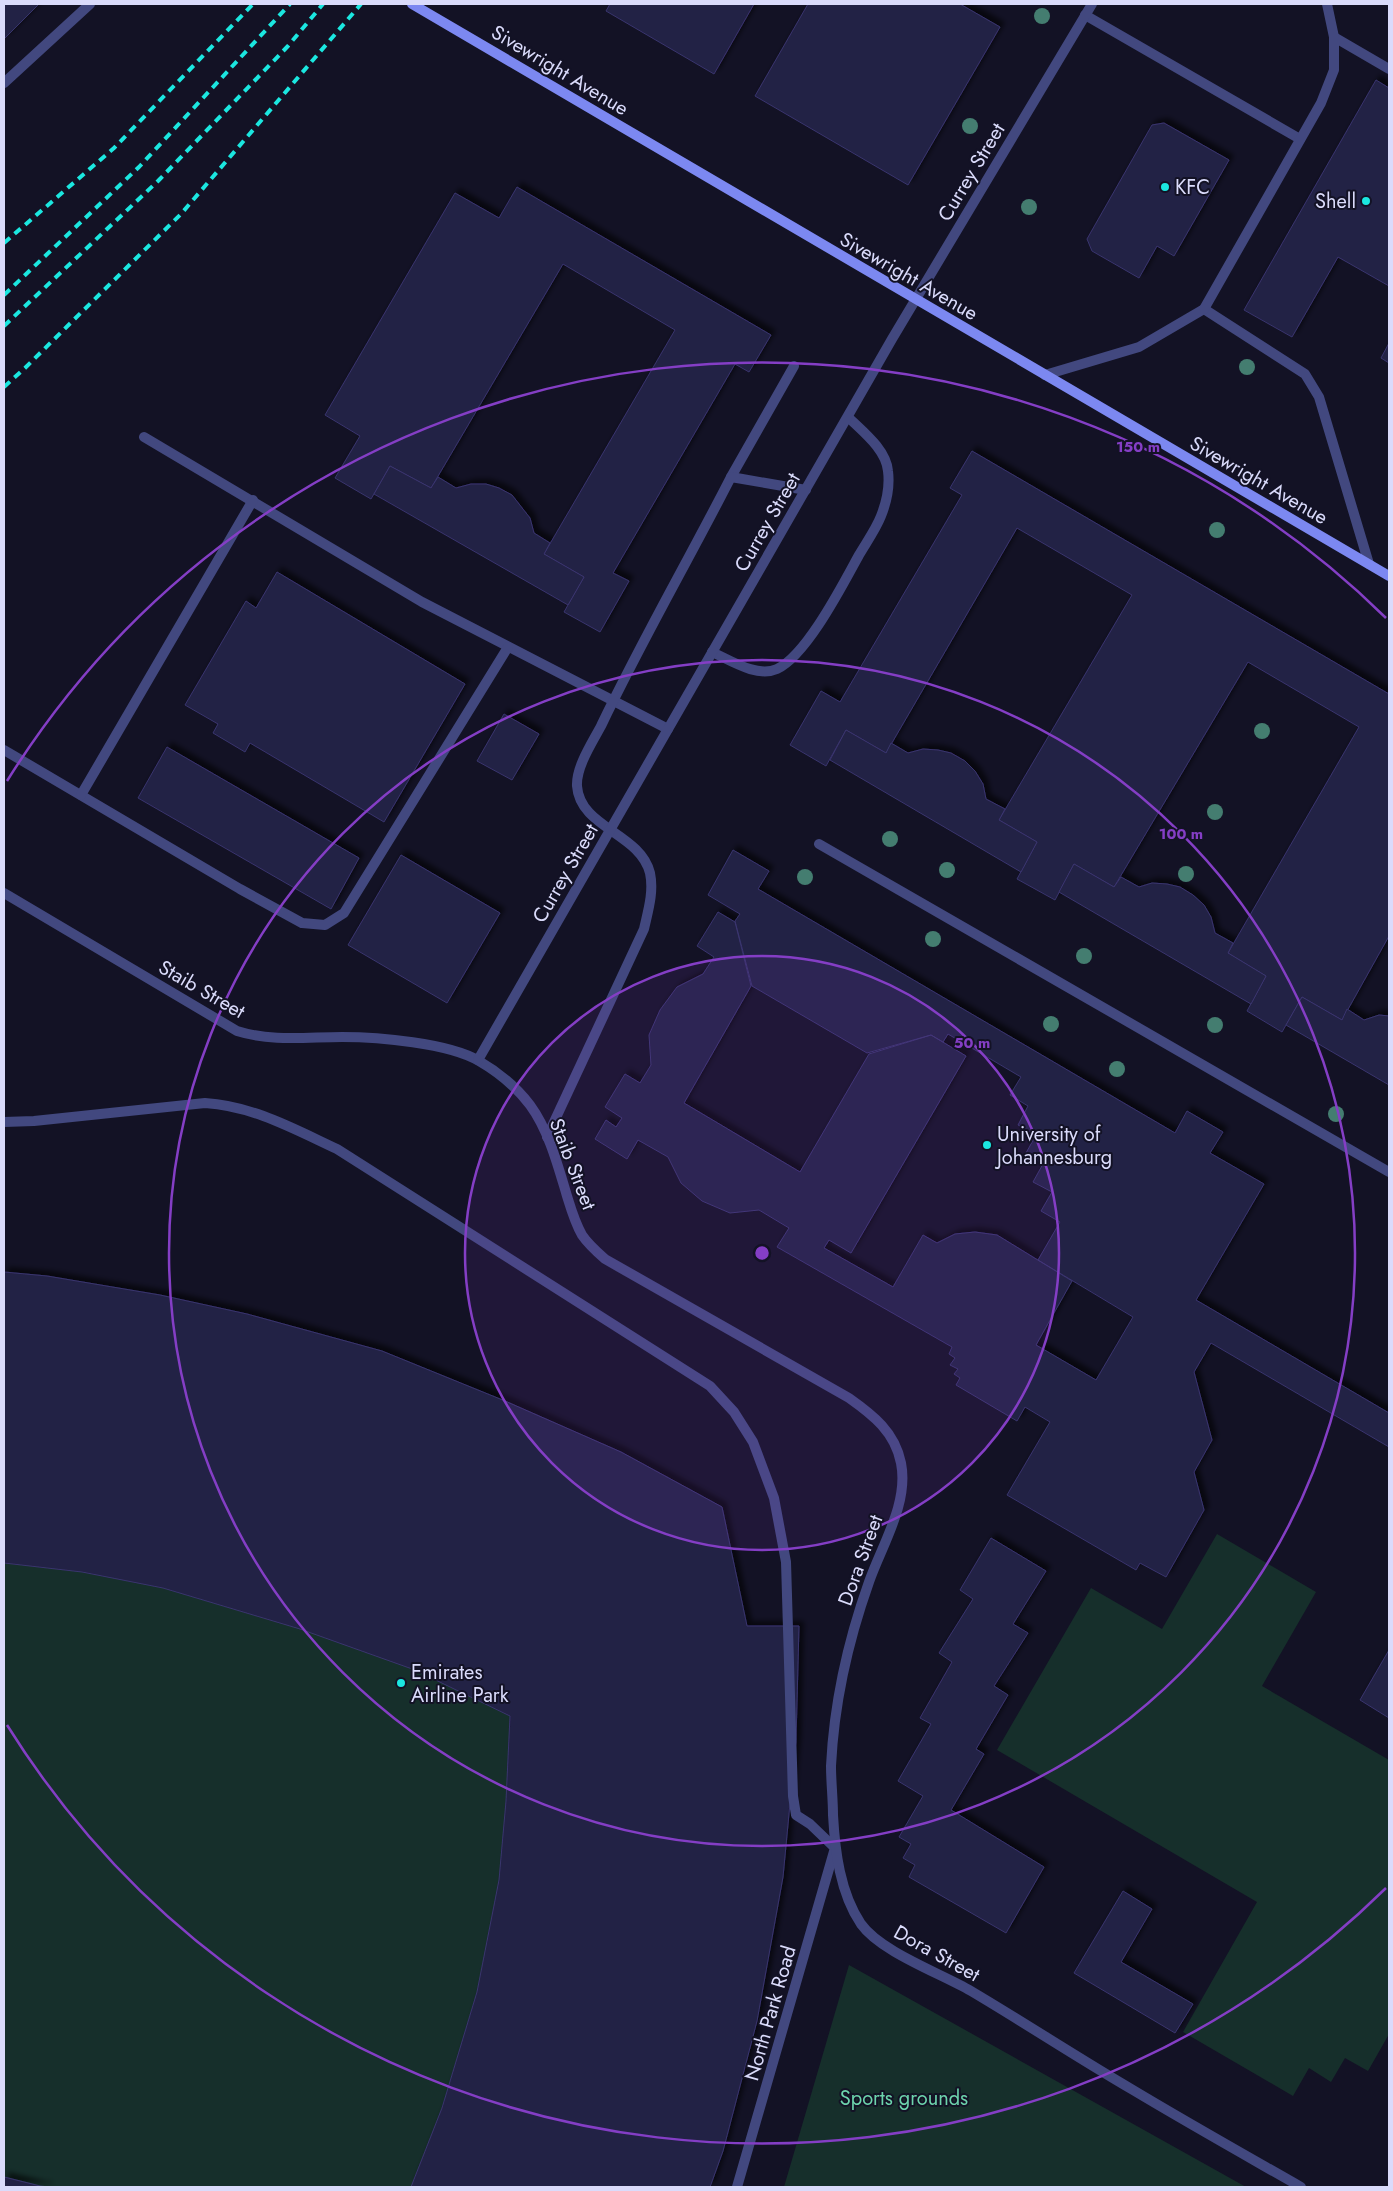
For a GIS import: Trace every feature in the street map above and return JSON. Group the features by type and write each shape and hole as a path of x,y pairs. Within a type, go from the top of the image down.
{"main road":[{"name":"Sivewright Avenue","path":"412,4 1389,576"}],"street":[{"path":"4,83 90,4"},
{"name":"Currey Street","path":"478,1060 915,300 1092,4"},
{"path":"1045,375 1139,347 1204,309 1322,103 1334,70 1334,37 1327,4"},
{"path":"1085,15 1300,139"},
{"path":"1334,37 1389,69"},
{"path":"1204,309 1305,374 1319,397 1369,564"},
{"path":"547,1137 644,930 649,906 650,874 645,861 636,849 590,814 580,800 577,784 581,766 614,699 731,477 794,366"},
{"path":"712,652 750,668 765,671 777,669 796,653 825,615 880,518 889,491 888,469 879,449 848,417"},
{"path":"144,437 254,500 422,602 614,699 668,729"},
{"path":"731,477 806,490"},
{"path":"81,795 254,500"},
{"path":"4,750 240,889 302,923 325,925 344,913 508,647"},
{"path":"819,844 1389,1172"},
{"name":"Staib Street","path":"4,893 237,1031 255,1036 286,1039 344,1036 401,1041 440,1047 478,1060 504,1078 530,1106 547,1137 575,1220 582,1235 605,1259 849,1398 884,1426 893,1439"},
{"path":"4,1122 34,1121 204,1103 228,1105 280,1122 337,1149 710,1386 734,1412 753,1442 774,1498 786,1562 796,1814 810,1824 835,1848"},
{"name":"Dora Street","path":"893,1439 901,1464 902,1487 895,1515 869,1582 850,1639 837,1704 831,1767 835,1848 850,1902 862,1925 883,1944 969,1990 1132,2090 1301,2187"},
{"name":"North Park Road","path":"737,2187 762,2107 835,1848"}],"green space":[{"name":"Emirates Airline Park","path":"4,1272 47,1276 160,1295 382,1351 505,1401 621,1452 722,1507 747,1626 799,1626 796,1740 783,1877 757,2021 723,2151 710,2187 4,2187"},
{"path":"1217,1534 1316,1592 1262,1686 1389,1760 1389,2034 1368,2071 1345,2058 1331,2082 1309,2068 1293,2096 1183,2032 1257,1902 997,1750 1091,1588 1162,1629"},
{"name":"Sports grounds","path":"849,1965 1246,2187 784,2187"}],"building":[{"path":"4,4 39,4 4,39"},
{"path":"610,4 754,4 714,74 606,11"},
{"path":"808,4 960,4 1000,27 908,185 755,96"},
{"path":"1376,80 1389,88 1389,286 1338,257 1292,337 1244,310"},
{"path":"1164,123 1229,160 1174,256 1157,246 1139,278 1092,251 1087,239 1152,125"},
{"path":"517,187 771,335 749,372 735,364 613,573 629,581 600,632 564,612 584,577 544,554 675,330 563,264 431,488 390,466 371,499 335,478 360,436 325,415 455,193 499,218"},
{"path":"1389,343 1389,363 1381,358"},
{"path":"972,451 1389,694 1389,936 1342,1020 1302,997 1282,1032 1247,1011 1266,976 1228,953 1359,727 1248,662 1114,887 1074,864 1055,900 1017,879 1037,842 999,820 1132,595 1017,528 886,753 846,730 826,766 790,745 821,691 840,702 962,495 950,488"},
{"path":"390,466 431,488 438,477 456,488 471,484 486,484 512,495 530,518 534,533 550,543 544,554 584,577 568,605 374,494"},
{"path":"277,572 465,684 384,822 250,743 245,752 213,733 218,724 185,705 246,601 256,608"},
{"path":"504,714 539,734 512,780 477,761"},
{"path":"846,730 886,753 891,743 908,753 923,749 938,750 951,753 965,761 975,771 983,784 986,799 1005,809 999,820 1037,842 1021,872 830,760"},
{"path":"167,747 359,858 331,909 138,798"},
{"path":"733,850 769,871 758,889 1175,1133 1187,1111 1223,1132 1210,1153 1264,1184 1196,1300 1389,1413 1389,1447 1211,1343 1194,1372 1212,1440 1194,1472 1204,1510 1166,1577 1140,1563 1136,1570 1007,1495 1050,1422 1025,1407 1017,1421 956,1385 960,1378 954,1374 958,1369 950,1365 955,1358 949,1354 952,1347 777,1247 789,1228 759,1210 730,1213 702,1201 681,1183 668,1157 638,1140 627,1159 595,1139 606,1120 616,1127 622,1118 605,1107 625,1074 640,1083 651,1065 649,1035 660,1010 677,987 703,974 714,957 697,946 718,912 735,922 751,986 684,1103 800,1172 869,1054 931,1035 867,1053 752,986 735,921 740,914 708,895","holes":["948,1034 1021,1077 1010,1095 1028,1106 1018,1125 1036,1135 1026,1153 1043,1164 1033,1182 1052,1192 1041,1211 1060,1222 1038,1260 1133,1317 1096,1380 1036,1345 1072,1281 997,1235 975,1232 955,1234 937,1243 923,1235 893,1287 824,1248 829,1240 851,1253 966,1056 931,1035 943,1042"]},
{"path":"401,855 500,913 447,1003 348,945"},
{"path":"1074,864 1114,887 1121,877 1139,887 1152,883 1167,884 1180,887 1193,895 1204,905 1211,917 1215,933 1233,943 1228,953 1266,976 1251,1004 1059,892"},
{"path":"1302,997 1342,1020 1347,1009 1364,1020 1379,1015 1389,1016 1389,1085 1286,1025"},
{"path":"4,1272 47,1276 160,1295 247,1314 382,1351 505,1401 621,1452 722,1507 747,1626 799,1626 796,1740 783,1877 757,2021 723,2151 710,2187 411,2187 442,2108 477,1992 499,1880 506,1801 510,1716 415,1670 300,1629 163,1588 82,1572 4,1563"},
{"path":"991,1538 1046,1571 1013,1624 1028,1633 994,1686 1008,1695 976,1749 984,1754 951,1810 1044,1867 1006,1933 909,1877 915,1865 903,1858 911,1844 899,1837 923,1796 898,1781 931,1724 920,1718 952,1662 939,1653 973,1599 960,1590"},
{"path":"1389,1650 1389,1718 1360,1700"},
{"path":"1123,1891 1152,1909 1121,1962 1193,2004 1175,2033 1074,1973"},
{"path":"4,2177 40,2186 48,2187 4,2187"}],"railway":[{"path":"4,243 114,148 253,4"},
{"path":"4,295 139,167 290,4"},
{"path":"4,326 158,181 288,46 323,4"},
{"path":"4,387 181,214 361,4"}],"place":[{"name":"KFC","path":"1165,187"},
{"name":"Shell","path":"1366,201"},
{"name":"University of Johannesburg","path":"987,1145"},
{"name":"Emirates Airline Park","path":"401,1683"}]}
